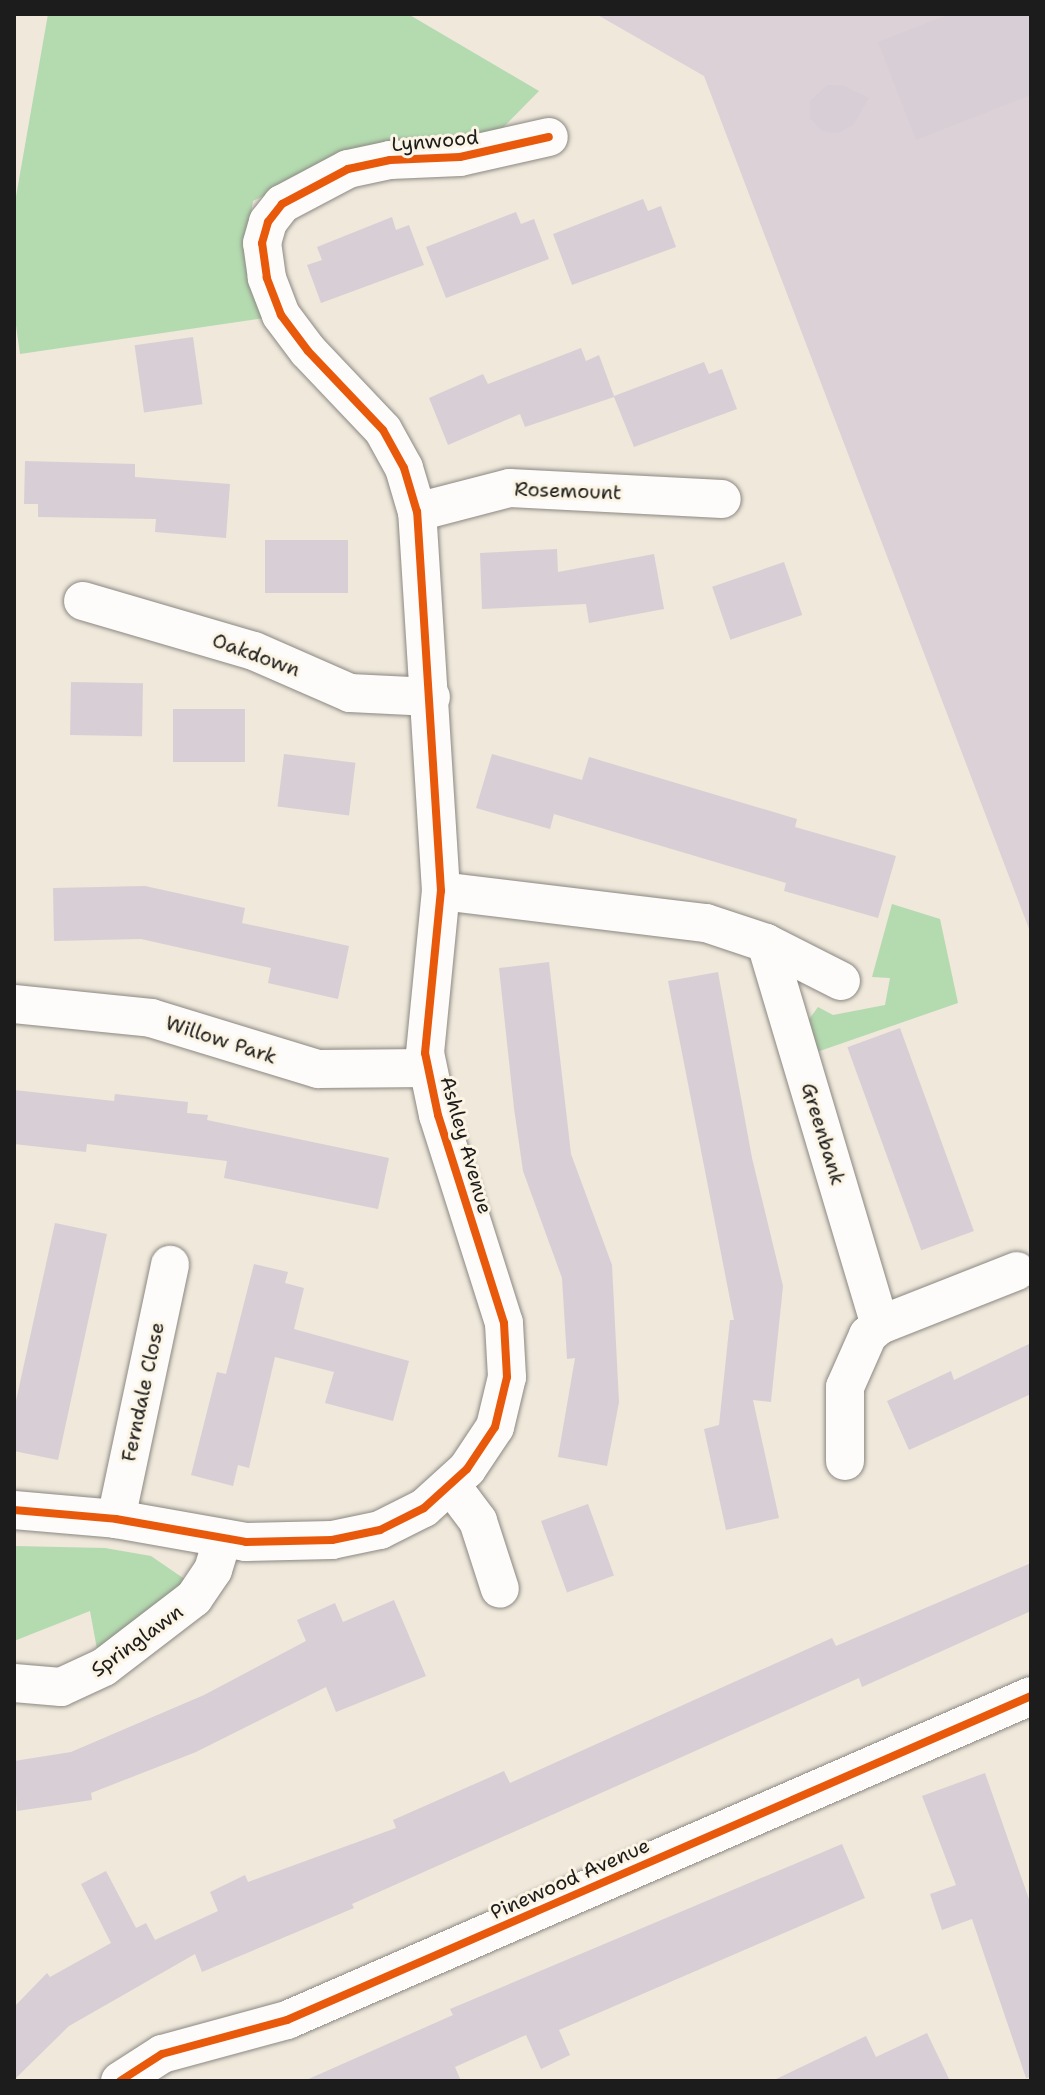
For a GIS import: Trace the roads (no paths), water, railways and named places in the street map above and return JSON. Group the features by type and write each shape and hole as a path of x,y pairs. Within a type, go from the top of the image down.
{"street":[{"name":"Lynwood","path":"293,334 273,298 262,243 273,214 295,194 369,164 460,157 549,137"},
{"name":"Ashley Avenue","path":"14,1510 116,1519 222,1540 304,1543 358,1536 402,1522 451,1485 495,1427 508,1349 427,1068 426,1019 441,891 417,512 404,468 383,430 293,334"},
{"name":"Rosemount","path":"417,512 510,488 722,499"},
{"name":"Oakdown","path":"83,601 254,651 350,693 431,697"},
{"path":"441,891 685,920 766,943 841,981"},
{"name":"Greenbank","path":"766,943 880,1325"},
{"name":"Willow Park","path":"14,1004 151,1018 318,1069 427,1068"},
{"name":"Ferndale Close","path":"116,1519 170,1265"},
{"path":"845,1461 845,1387 863,1342 880,1325 1017,1271"},
{"path":"451,1485 478,1521 500,1589"},
{"name":"Springlawn","path":"14,1683 61,1687 104,1667 194,1598 213,1570 222,1540"},
{"name":"Pinewood Avenue","path":"120,2081 162,2054 287,2020 1030,1699"}]}
